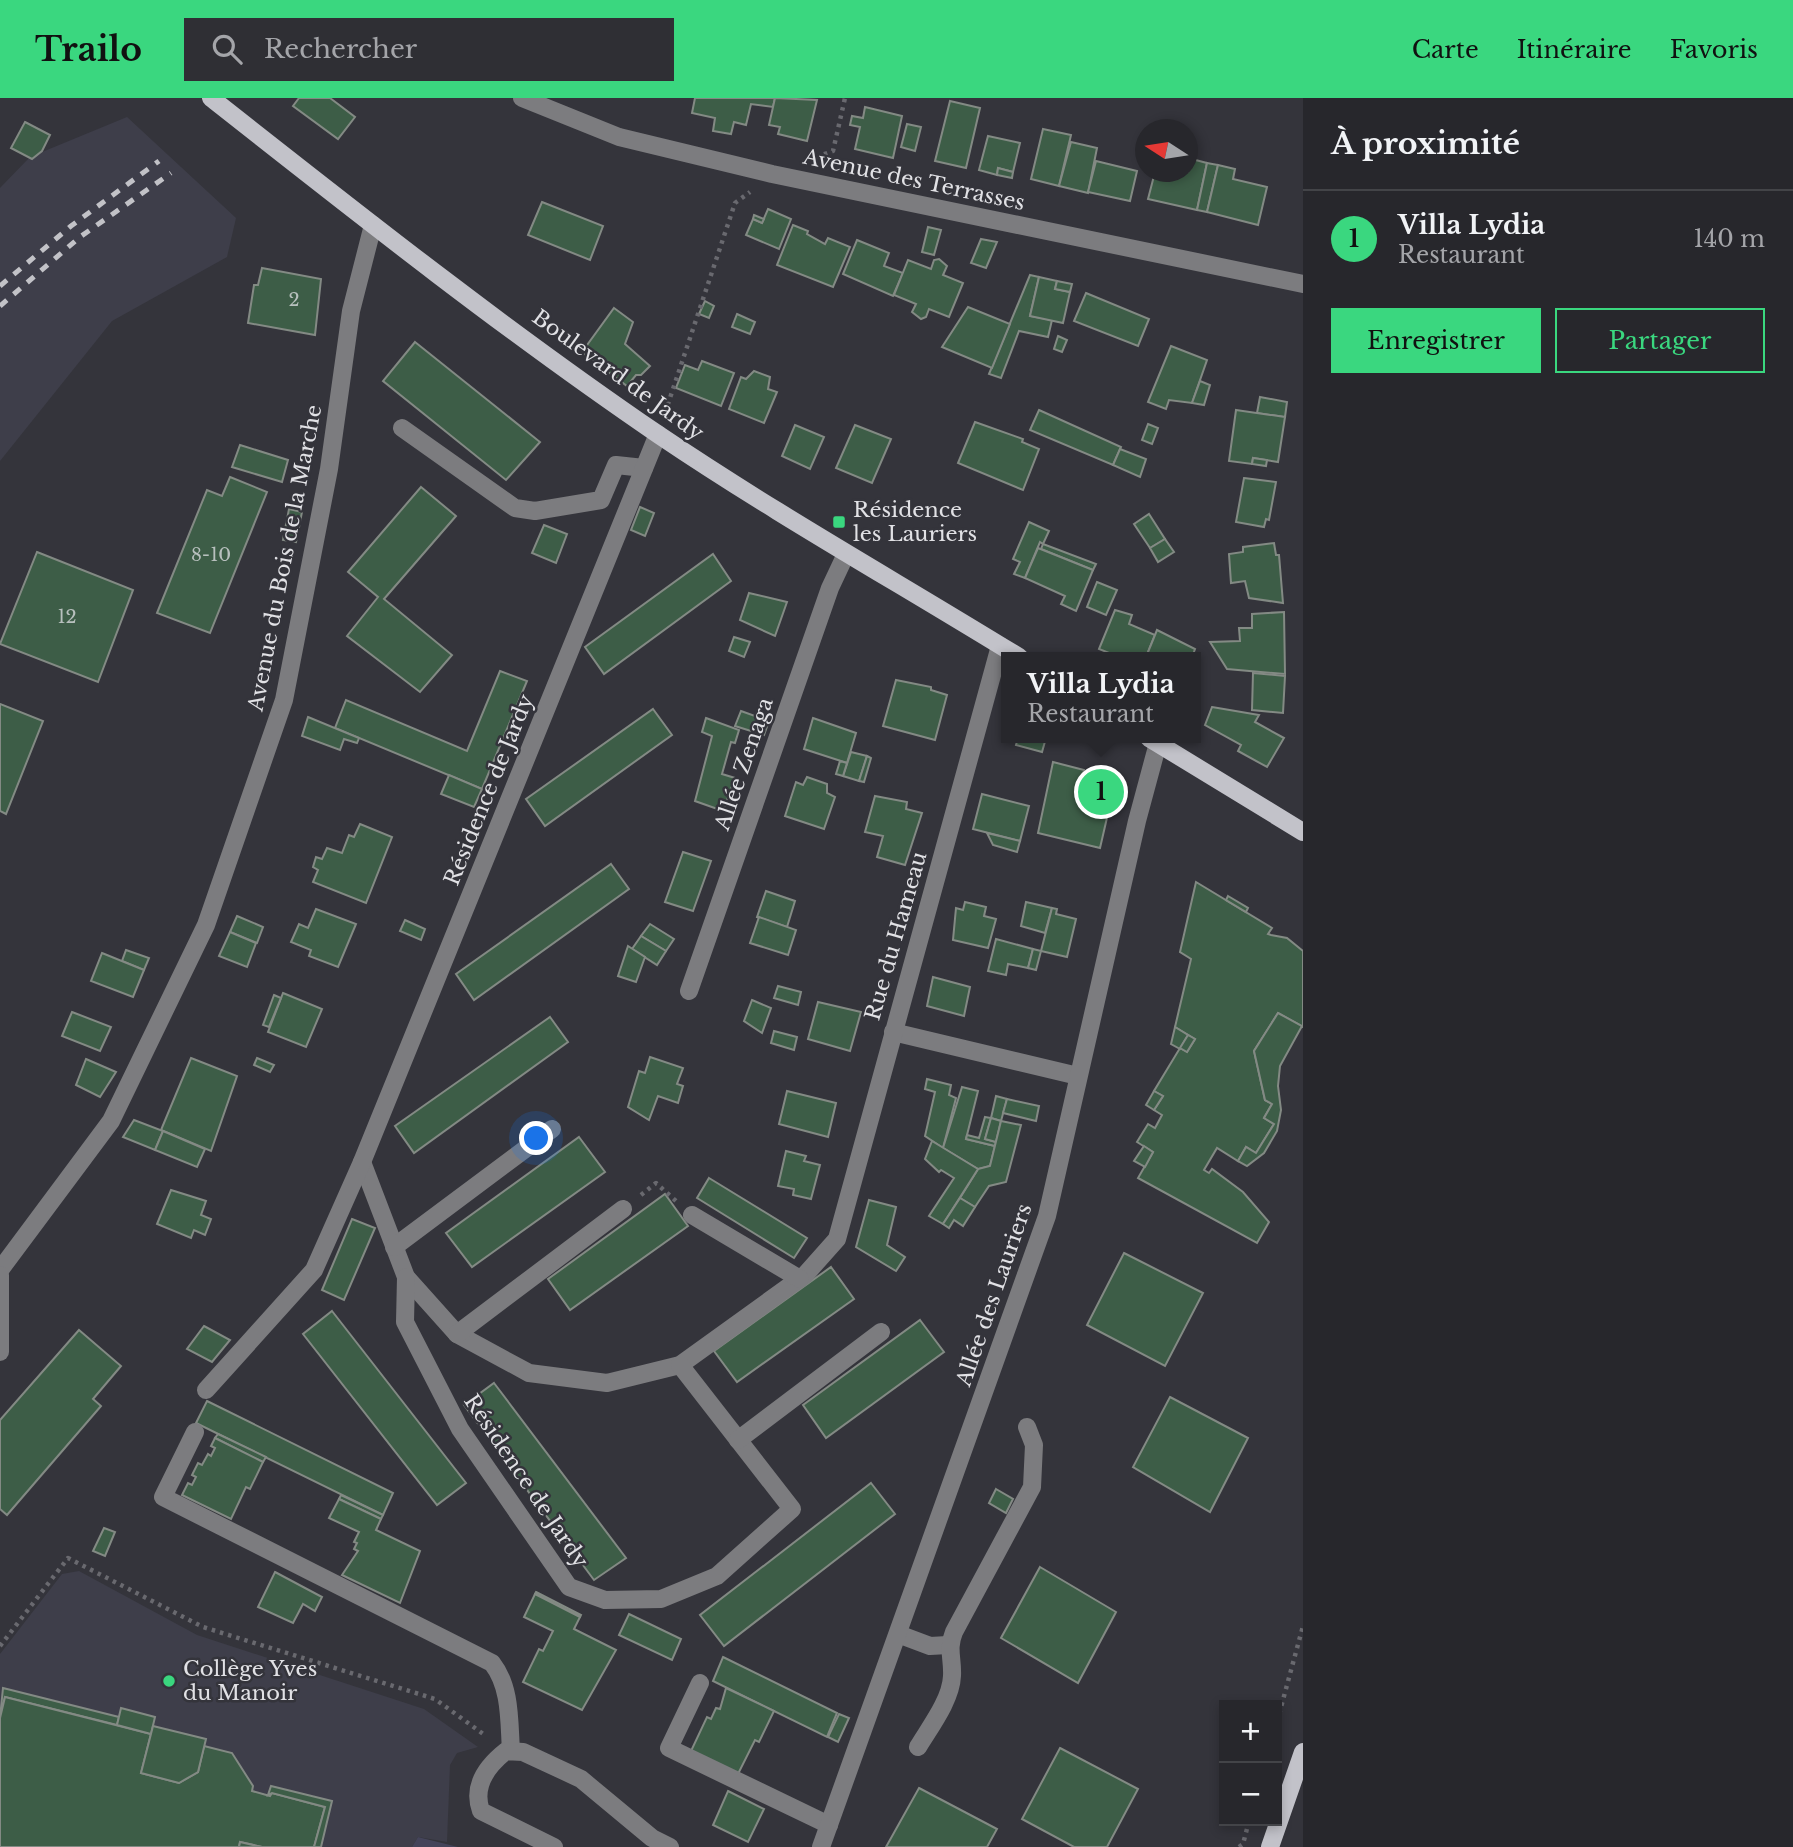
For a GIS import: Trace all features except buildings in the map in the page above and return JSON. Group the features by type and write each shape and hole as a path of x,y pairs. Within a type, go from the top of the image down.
{"main road":[{"name":"Boulevard de Jardy","path":"211,98 373,225 658,434 846,554 1010,652"},
{"path":"1156,743 1303,832"},
{"path":"1270,1847 1303,1752"}],"street":[{"name":"Avenue des Terrasses","path":"522,98 619,137 772,174 1303,284"},
{"name":"Avenue du Bois de la Marche","path":"0,1270 111,1121 206,925 284,700 329,469 351,311 373,225"},
{"path":"402,428 514,508 535,511 601,500 616,465 644,468"},
{"name":"Résidence de Jardy","path":"206,1391 314,1270 362,1162 658,434"},
{"name":"Allée Zenaga","path":"689,991 830,588 846,554"},
{"name":"Rue du Hameau","path":"837,1240 1000,646"},
{"name":"Allée des Lauriers","path":"821,1847 1047,1216 1153,743"},
{"path":"893,1032 1078,1076"},
{"path":"394,1247 552,1129"},
{"name":"Résidence de Jardy","path":"362,1162 406,1277 457,1334 529,1373 607,1383 680,1365 800,1279 837,1240"},
{"path":"457,1334 623,1209"},
{"path":"692,1215 800,1279"},
{"path":"0,1275 0,1352"},
{"name":"Résidence de Jardy","path":"406,1277 405,1322 460,1429 569,1587 605,1600 661,1600 717,1576 792,1508 680,1365"},
{"path":"738,1440 881,1332"},
{"path":"918,1747 947,1695 952,1675 948,1645 1032,1487 1034,1445 1027,1427"},
{"path":"195,1432 163,1497 492,1663 504,1688 509,1751"},
{"path":"898,1634 930,1646 948,1645"},
{"path":"700,1683 669,1748 829,1825"},
{"path":"554,1847 481,1811 477,1799 478,1786 494,1761 509,1751 523,1752 581,1779 652,1838 670,1847"}],"path":[{"path":"833,151 845,98"},
{"path":"658,434 735,203 772,174"},
{"path":"623,1209 656,1183 692,1215"},
{"path":"0,1646 68,1558 204,1627 435,1699 509,1751"},
{"path":"1282,1704 1303,1626"},
{"path":"1239,1847 1243,1844 1248,1826"}],"shaded area":[{"path":"127,117 236,218 227,257 112,321 0,461 0,188 30,157"},
{"name":"Collège Yves du Manoir","path":"79,1571 197,1635 424,1709 478,1747 457,1753 450,1765 447,1842 418,1837 412,1847 0,1847 0,1654 62,1574"},
{"path":"418,1837 458,1847 412,1847"}],"railway":[{"path":"0,286 71,226 159,161"},
{"path":"0,306 80,237 171,173"}],"place":[{"name":"Résidence les Lauriers","path":"839,522"},
{"name":"Villa Lydia","path":"1101,792"},
{"name":"Collège Yves du Manoir","path":"169,1681"}]}
